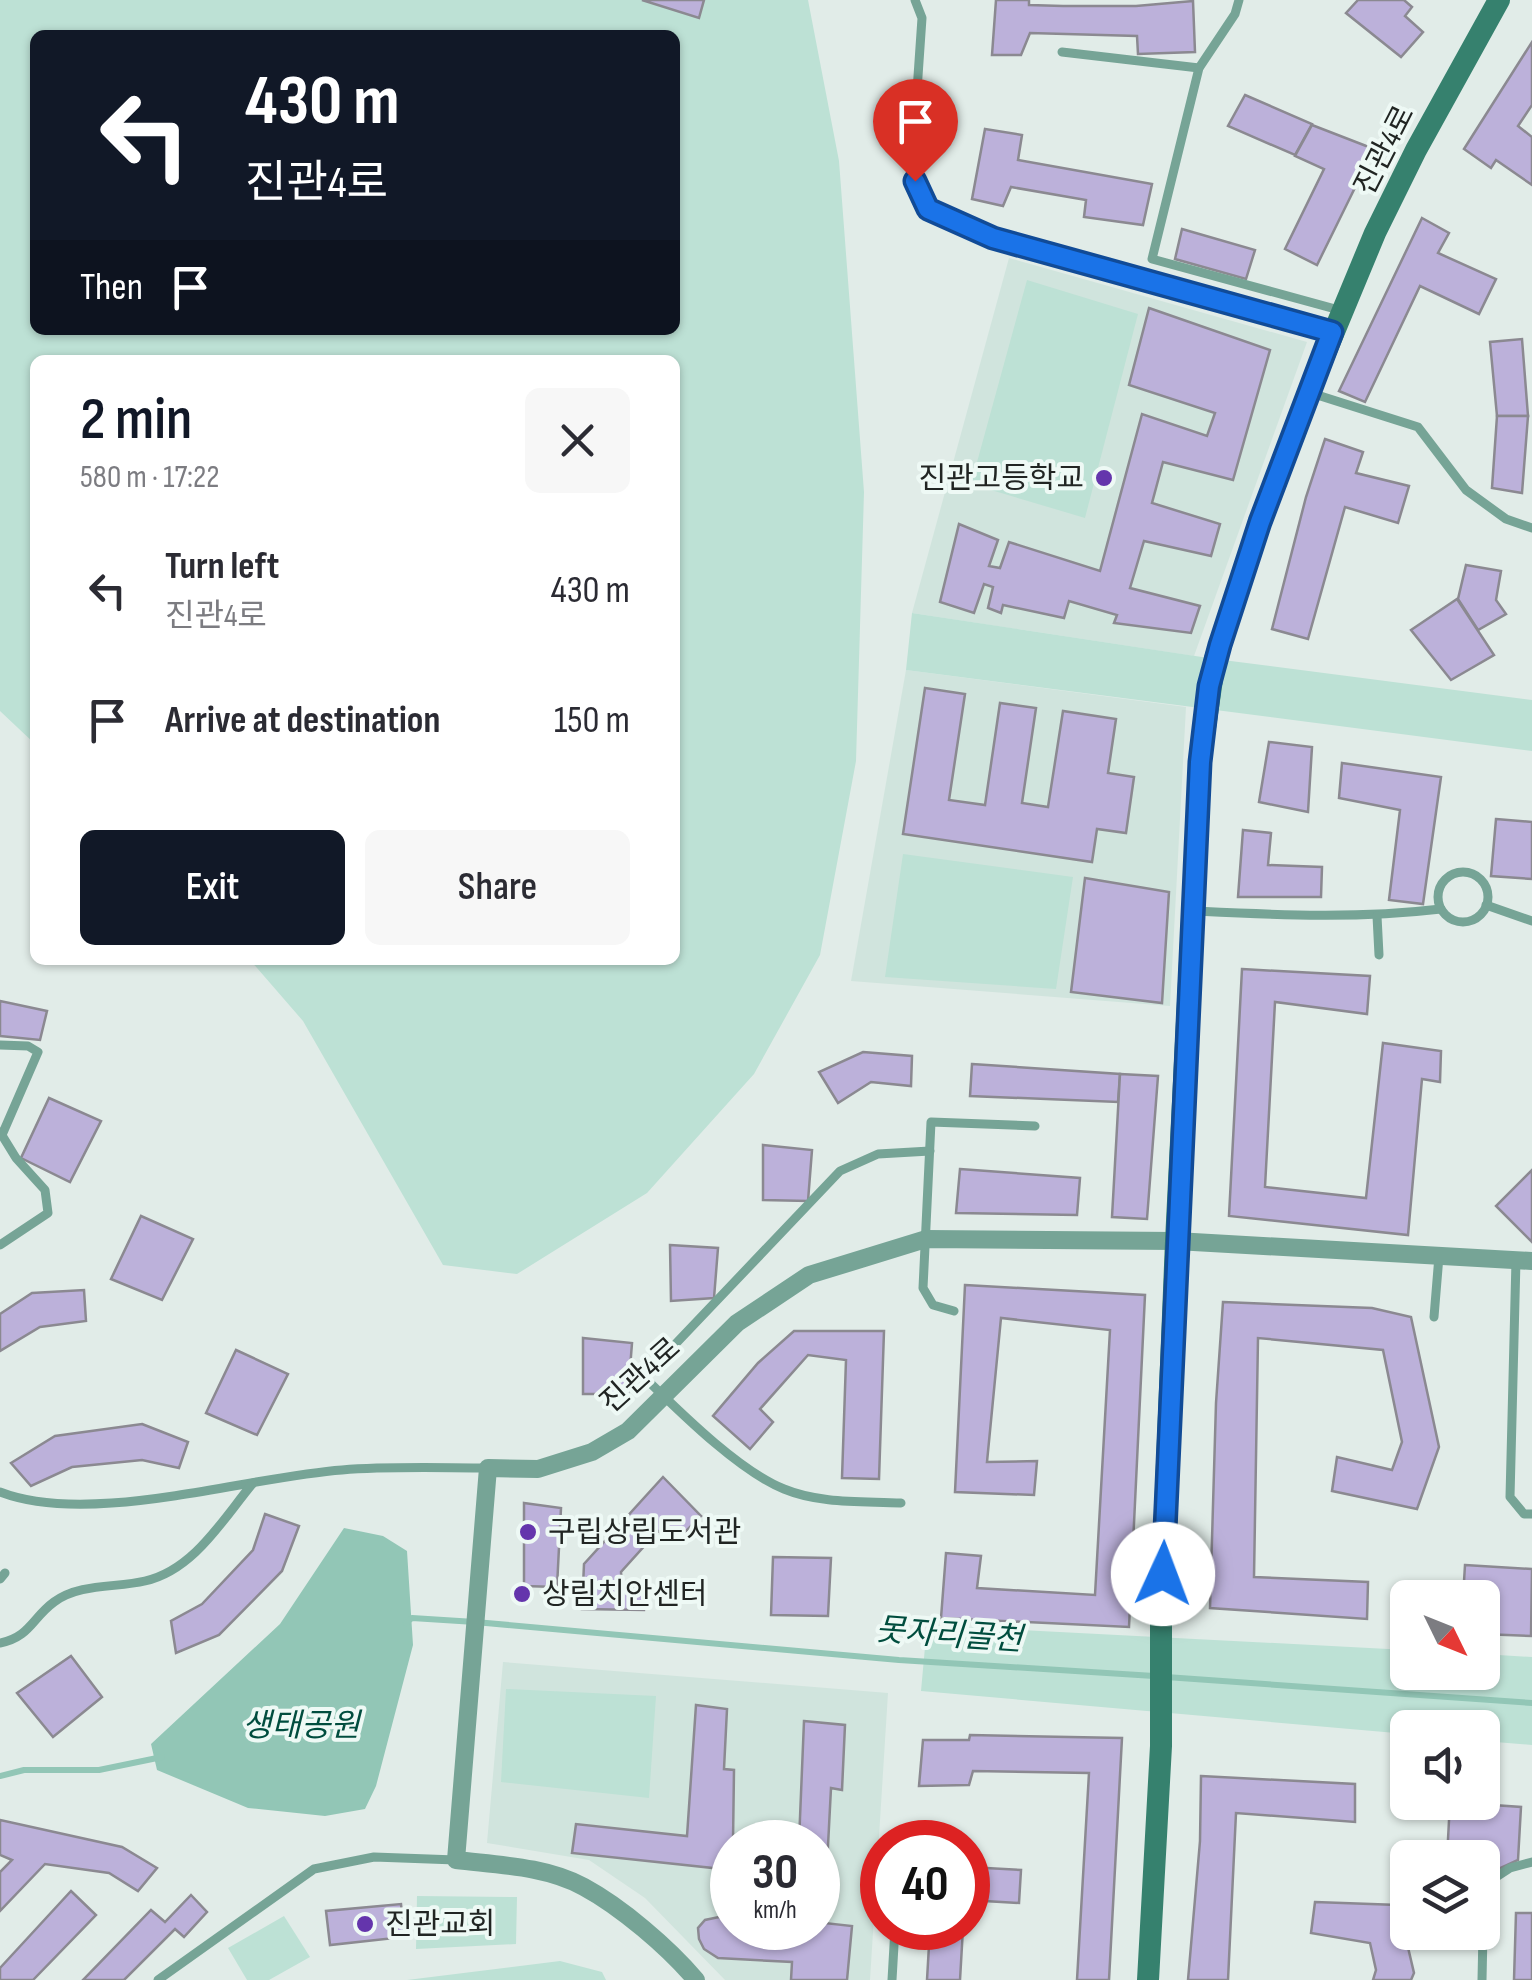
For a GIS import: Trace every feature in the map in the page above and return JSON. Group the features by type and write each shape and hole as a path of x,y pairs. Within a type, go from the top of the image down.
{"street":[{"name":"진관4로","path":"1148,1980 1161,1746 1176,1241 1200,762 1209,686 1260,522 1337,322 1416,150 1499,0"},
{"name":"진관4로","path":"488,1468 538,1468 592,1452 628,1431 737,1322 810,1275 926,1240 1176,1241"},
{"path":"1176,1241 1524,1260"},
{"path":"488,1468 456,1860 527,1868 582,1886 646,1932 696,1980"}],"lane":[{"path":"916,0 922,18 912,150 915,181 928,209 993,238 1337,322"},
{"path":"1240,0 1199,68 1152,258 1337,322"},
{"path":"1062,52 1199,68"},
{"path":"1308,392 1418,427 1466,490 1506,519 1532,528"},
{"path":"1452,874 1476,876 1488,897 1486,906 1469,922 1452,920 1440,908 1441,885 1452,874"},
{"path":"1486,906 1532,921"},
{"path":"1194,911 1298,917 1377,916 1440,908"},
{"path":"1377,916 1378,955"},
{"path":"0,1045 28,1046 38,1052 1,1134 44,1190 48,1213 0,1245"},
{"path":"954,1311 933,1305 923,1288 932,1122 1035,1126"},
{"path":"900,1503 828,1499 786,1490 753,1473 644,1377 840,1171 878,1154 930,1151"},
{"path":"1434,1317 1439,1256"},
{"path":"1524,1260 1510,1497 1524,1514 1532,1514"},
{"name":"진관4로","path":"0,1492 38,1502 121,1502 342,1470 488,1468"},
{"path":"0,1643 18,1640 56,1600 92,1587 148,1581 193,1556 253,1483"},
{"path":"158,1980 314,1870 374,1857 456,1860"},
{"path":"1482,1980 1484,1884 1510,1868 1532,1862"},
{"path":"892,1980 894,1950"}],"shaded area":[{"path":"0,0 808,0 839,161 864,492 856,761 820,955 754,1074 647,1193 517,1274 443,1265 303,1021 254,965 680,965 680,355 30,355 30,739 0,711"},
{"name":"진관고등학교","path":"1009,258 1307,342 1194,656 912,613"},
{"path":"1027,280 1138,314 1085,518 971,484"},
{"path":"912,613 1215,659 1532,700 1532,751 906,670"},
{"path":"906,670 1186,707 1170,1006 851,981"},
{"path":"903,854 1073,877 1056,989 885,977"},
{"path":"927,1625 1390,1649 1390,1690 1500,1690 1500,1655 1532,1657 1532,1745 1500,1742 1500,1710 1390,1710 1390,1732 921,1691"},
{"path":"503,1662 888,1693 880,1820 860,1820 860,1950 872,1950 870,1980 725,1980 645,1898 589,1860 487,1843"},
{"path":"506,1689 656,1696 649,1798 501,1782"},
{"path":"417,1896 517,1897 516,1944 416,1949"},
{"path":"284,1916 310,1957 269,1980 247,1980 228,1948"},
{"path":"560,1961 602,1972 606,1980 407,1980"}],"water":[{"name":"생태공원","path":"344,1528 383,1536 407,1551 413,1645 376,1786 365,1809 325,1816 248,1808 157,1770 151,1744 280,1624"}],"building":[{"path":"642,0 704,0 699,18"},
{"path":"996,0 1063,6 1193,1 1195,52 1138,54 1137,36 1030,33 1021,55 992,55"},
{"path":"1358,0 1404,0 1412,7 1405,16 1423,32 1401,57 1346,13"},
{"path":"1532,42 1532,105 1518,126 1532,137 1532,185 1496,160 1491,168 1464,149"},
{"path":"1245,95 1312,124 1295,155 1228,126"},
{"path":"1312,125 1374,149 1317,265 1285,249 1324,169 1295,156"},
{"path":"985,129 1022,135 1018,160 1152,184 1143,225 1084,217 1086,200 1011,187 1003,206 972,199"},
{"path":"1422,218 1449,233 1438,253 1496,279 1479,314 1420,286 1365,402 1339,391"},
{"path":"1182,229 1255,250 1246,279 1175,259"},
{"path":"1149,308 1270,350 1233,480 1163,462 1152,503 1220,524 1211,556 1144,541 1130,588 1200,606 1191,633 1114,623 1117,615 1069,601 1064,618 1003,605 1001,613 988,608 993,587 984,584 974,613 940,602 959,524 998,540 989,566 1000,568 1009,542 1100,571 1142,414 1207,436 1215,413 1129,385"},
{"path":"1522,339 1528,416 1497,416 1490,342"},
{"path":"1497,416 1528,416 1522,493 1492,488"},
{"path":"1325,439 1363,452 1356,473 1409,486 1398,523 1345,507 1308,639 1272,629"},
{"path":"1466,565 1501,571 1496,600 1506,614 1478,630 1458,599"},
{"path":"1457,599 1494,655 1451,680 1411,630"},
{"path":"925,688 965,694 949,800 985,805 1000,703 1036,708 1022,803 1048,807 1063,711 1116,719 1108,773 1134,777 1126,833 1097,829 1092,862 903,834"},
{"path":"1269,742 1312,747 1308,812 1259,802"},
{"path":"1342,763 1441,777 1423,904 1389,900 1400,810 1339,798"},
{"path":"1496,819 1532,822 1532,879 1491,876"},
{"path":"1243,830 1271,833 1268,865 1322,867 1321,897 1238,897"},
{"path":"1085,878 1169,892 1162,1003 1071,992"},
{"path":"1242,969 1370,976 1367,1014 1275,1002 1265,1187 1366,1198 1383,1043 1441,1051 1440,1082 1422,1079 1408,1235 1229,1216"},
{"path":"0,1001 47,1011 40,1040 0,1036"},
{"path":"863,1052 912,1056 911,1086 871,1082 838,1103 819,1072"},
{"path":"972,1064 1120,1074 1118,1102 970,1096"},
{"path":"1120,1074 1158,1076 1147,1219 1112,1217"},
{"path":"49,1098 101,1121 70,1182 21,1158"},
{"path":"763,1145 812,1150 808,1201 763,1200"},
{"path":"960,1169 1080,1178 1077,1215 956,1213"},
{"path":"1532,1170 1532,1242 1496,1206"},
{"path":"141,1216 193,1239 162,1300 111,1279"},
{"path":"670,1245 718,1248 714,1298 671,1301"},
{"path":"965,1285 1145,1295 1129,1627 941,1618 946,1553 981,1556 977,1588 1095,1595 1110,1330 1001,1318 987,1462 1037,1461 1034,1495 955,1492"},
{"path":"84,1290 86,1321 40,1327 0,1351 0,1314 32,1293"},
{"path":"1223,1302 1372,1308 1411,1317 1439,1447 1417,1509 1332,1491 1337,1457 1392,1470 1402,1442 1383,1350 1258,1338 1254,1577 1368,1582 1367,1619 1210,1608"},
{"path":"794,1331 884,1331 879,1479 842,1478 846,1360 808,1355 760,1409 773,1422 750,1449 713,1416 758,1363"},
{"path":"583,1338 632,1343 628,1394 583,1394"},
{"path":"236,1350 288,1374 257,1435 206,1413"},
{"path":"142,1424 188,1442 179,1468 142,1460 72,1467 31,1486 11,1463 55,1436"},
{"path":"663,1477 701,1516 675,1542 658,1531 621,1572 622,1589 646,1589 644,1610 582,1609 584,1564"},
{"path":"524,1503 561,1508 557,1587 524,1586"},
{"path":"265,1514 299,1526 282,1571 219,1635 176,1653 171,1621 202,1604 253,1550"},
{"path":"773,1557 831,1558 828,1616 771,1615"},
{"path":"1465,1565 1532,1569 1531,1636 1500,1635 1500,1580 1464,1580"},
{"path":"71,1656 102,1697 53,1737 17,1693"},
{"path":"696,1705 727,1709 724,1769 734,1770 733,1820 710,1820 710,1868 572,1853 576,1824 687,1836"},
{"path":"804,1721 845,1725 842,1790 831,1788 829,1820 800,1820"},
{"path":"970,1735 1122,1738 1109,1980 1077,1980 1089,1773 973,1771 969,1785 919,1786 923,1740 969,1740"},
{"path":"1201,1776 1355,1784 1355,1822 1236,1813 1228,1980 1188,1980 1200,1841"},
{"path":"1500,1806 1521,1807 1518,1860 1500,1868 1500,1840 1448,1840 1449,1820 1500,1820"},
{"path":"0,1820 122,1847 157,1868 138,1891 109,1873 45,1864 0,1911 0,1872 12,1860 0,1855"},
{"path":"990,1868 1021,1870 1019,1903 990,1901"},
{"path":"71,1891 96,1915 33,1980 0,1980 0,1968"},
{"path":"191,1895 207,1912 184,1937 175,1929 124,1980 83,1980 151,1910 165,1922"},
{"path":"1315,1902 1390,1905 1390,1950 1409,1950 1414,1973 1411,1980 1373,1980 1376,1970 1370,1943 1311,1933"},
{"name":"진관교회","path":"401,1904 404,1937 330,1945 326,1911"},
{"path":"1516,1913 1532,1913 1532,1980 1514,1980"},
{"path":"710,1919 710,1950 840,1950 840,1925 852,1926 847,1980 791,1980 792,1962 718,1958 704,1949 699,1939 698,1928"},
{"path":"929,1950 962,1950 960,1980 927,1980"}],"waterway":[{"name":"못자리골천","path":"406,1623 412,1618 475,1622 899,1660 1154,1676"},
{"name":"못자리골천","path":"1166,1677 1532,1703"},
{"name":"못자리골천","path":"0,1776 24,1770 99,1770 162,1757"}],"place":[{"name":"진관고등학교","path":"1104,478"},
{"name":"구립상립도서관","path":"528,1532"},
{"name":"상림치안센터","path":"522,1594"},
{"name":"진관교회","path":"365,1924"}],"route":[{"path":"915,181 928,209 993,238 1332,332 1260,522 1209,686 1200,762 1163,1574"}]}
